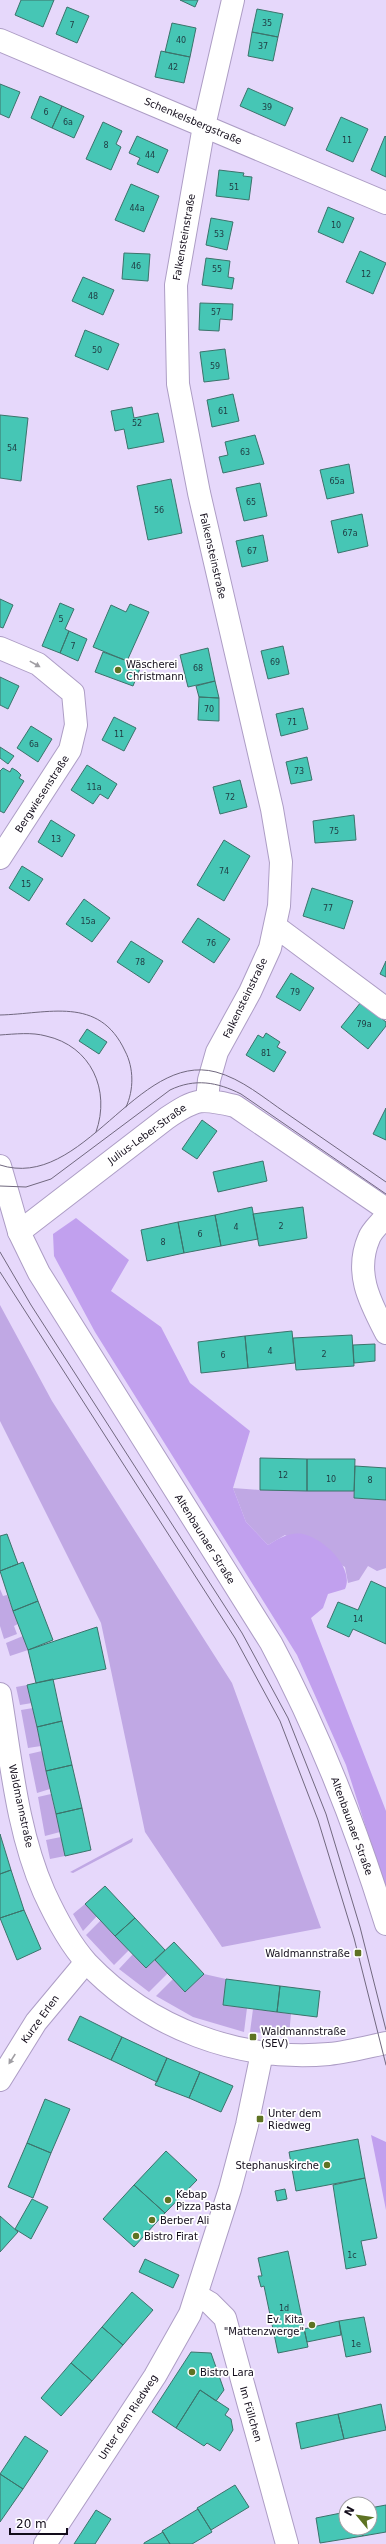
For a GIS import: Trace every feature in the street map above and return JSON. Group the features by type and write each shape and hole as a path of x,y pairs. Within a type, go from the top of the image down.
{"street":[{"name":"Falkensteinstraße","path":"207,1100 209,1080 217,1052 250,992 270,948 279,906 281,862 272,808 201,501 178,384 176,286 204,126 233,0"},
{"name":"Schenkelsbergstraße","path":"0,40 386,203"},
{"name":"Bergwiesenstraße","path":"0,648 38,664 72,693 76,725 70,750 0,858"},
{"path":"274,926 385,1008"},
{"name":"Julius-Leber-Straße","path":"19,1232 167,1118 190,1103 207,1100 235,1106 386,1209"},
{"name":"Altenbaunaer Straße","path":"0,1166 19,1232 40,1273 271,1643 300,1696 344,1799 386,1924"},
{"path":"386,1216 369,1238 361,1273 370,1303 386,1333"},
{"name":"Waldmannstraße","path":"0,1694 7,1783 44,1891 63,1930 86,1962 118,1992 152,2015 192,2034 232,2048 262,2053 329,2054 386,2043"},
{"name":"Kurze Erlen","path":"0,2080 36,2022 86,1962"},
{"name":"Unter dem Riedweg","path":"45,2544 155,2376 190,2314 198,2296 247,2125 262,2053"},
{"name":"Im Füllchen","path":"198,2296 210,2303 225,2318 287,2544"}],"shaded area":[{"path":"76,1218 129,1260 111,1291 161,1327 190,1383 250,1431 233,1488 246,1522 268,1545 289,1535 303,1534 319,1541 335,1555 341,1563 347,1581 345,1589 328,1594 323,1608 311,1618 386,1811 386,1891 346,1765 297,1655 95,1332 54,1256 53,1234"},
{"path":"0,1305 52,1401 232,1683 321,1928 222,1947 145,1832 101,1623 0,1421"},
{"path":"233,1488 260,1490 354,1491 354,1498 386,1500 386,1568 377,1571 368,1566 359,1580 348,1583 345,1567 285,1535 268,1545 246,1522"},
{"path":"0,1589 3,1596 7,1595 18,1624 14,1626 17,1634 4,1639 0,1626"},
{"path":"23,1636 28,1650 10,1656 6,1643"},
{"path":"27,1685 32,1703 20,1705 16,1687"},
{"path":"33,1708 41,1746 28,1748 21,1710"},
{"path":"42,1751 50,1789 37,1793 29,1754"},
{"path":"51,1794 60,1832 45,1836 38,1797"},
{"path":"61,1837 65,1856 50,1859 46,1840"},
{"path":"133,1838 132,1842 73,1873 70,1872"},
{"path":"85,1904 97,1916 83,1931 73,1914"},
{"path":"101,1920 129,1950 114,1965 86,1935"},
{"path":"133,1954 146,1968 155,1960 168,1973 149,1992 119,1969"},
{"path":"204,1974 226,1979 223,2005 247,2008 244,2032 193,2017 156,1996 173,1979 185,1992"},
{"path":"253,2009 291,2014 289,2035 250,2032"},
{"path":"371,2135 386,2142 386,2210"}],"building":[{"path":"21,0 54,0 43,27 15,15"},
{"path":"180,0 198,0 195,7"},
{"path":"67,7 89,16 77,43 56,34"},
{"path":"257,9 283,14 278,37 252,32"},
{"path":"172,23 196,28 190,57 165,52"},
{"path":"252,32 278,37 273,61 248,56"},
{"path":"161,51 190,57 184,83 155,77"},
{"path":"0,84 20,92 9,118 0,114"},
{"path":"248,88 293,108 285,126 240,106"},
{"path":"40,96 62,106 52,128 31,118"},
{"path":"62,106 84,116 74,138 52,128"},
{"path":"341,117 368,129 353,162 326,150"},
{"path":"103,122 122,131 116,144 121,147 111,170 86,159"},
{"path":"137,136 168,150 158,173 137,164 140,158 129,153"},
{"path":"385,136 386,137 386,177 371,170"},
{"path":"219,170 244,173 243,176 252,177 249,200 216,196"},
{"path":"131,184 159,196 144,232 115,220"},
{"path":"328,207 354,218 343,243 318,232"},
{"path":"211,218 233,222 227,250 206,245"},
{"path":"360,251 386,263 373,294 346,282"},
{"path":"124,253 150,254 148,281 122,279"},
{"path":"206,258 230,261 228,277 234,278 232,289 202,285"},
{"path":"83,277 114,290 103,315 72,301"},
{"path":"200,303 233,304 232,320 220,319 219,331 199,330"},
{"path":"85,330 119,344 108,370 75,356"},
{"path":"225,349 229,379 204,382 200,352"},
{"path":"233,394 239,421 212,427 207,400"},
{"path":"132,407 134,418 158,413 164,442 128,449 124,429 115,431 111,411"},
{"path":"0,415 28,418 21,481 0,478"},
{"path":"255,435 264,464 223,473 219,457 228,455 225,442"},
{"path":"349,464 354,493 327,499 320,470"},
{"path":"171,479 182,533 148,540 137,486"},
{"path":"260,483 267,516 244,521 236,488"},
{"path":"362,514 368,546 338,553 331,521"},
{"path":"263,535 268,561 242,567 236,541"},
{"path":"0,599 13,605 3,628 0,627"},
{"path":"60,603 74,609 65,629 69,631 60,653 42,646"},
{"path":"130,604 149,612 127,661 93,647 111,605 126,612"},
{"path":"69,631 87,639 78,661 60,653"},
{"path":"283,646 289,674 268,679 261,651"},
{"path":"208,648 215,681 188,687 180,655"},
{"path":"103,652 141,666 133,686 95,672"},
{"path":"0,677 19,686 8,709 0,705"},
{"path":"215,681 219,698 199,697 196,686"},
{"path":"199,697 219,698 219,721 198,720"},
{"path":"303,708 308,729 281,736 276,714"},
{"path":"114,717 136,728 124,751 102,740"},
{"path":"31,726 52,739 38,762 17,748"},
{"path":"0,747 14,756 8,764 0,758"},
{"path":"307,757 312,780 291,784 286,762"},
{"path":"87,765 117,784 108,799 100,794 93,804 71,790"},
{"path":"3,768 10,772 12,768 17,771 21,775 19,778 24,781 4,813 0,811 0,771"},
{"path":"240,780 247,807 220,814 213,787"},
{"path":"354,815 356,840 315,843 313,821"},
{"path":"51,820 75,835 62,857 38,842"},
{"path":"224,840 250,856 224,901 197,885"},
{"path":"22,866 43,879 29,901 9,888"},
{"path":"312,888 353,901 344,929 303,916"},
{"path":"84,899 110,918 92,942 66,924"},
{"path":"198,918 230,939 214,963 182,942"},
{"path":"131,941 163,961 149,983 117,962"},
{"path":"386,961 386,977 380,974"},
{"path":"291,973 314,988 300,1011 276,997"},
{"path":"361,1002 386,1022 386,1026 368,1049 341,1027"},
{"path":"87,1029 107,1042 99,1054 79,1041"},
{"path":"266,1033 280,1042 277,1047 286,1052 274,1072 246,1055 258,1035 263,1038"},
{"path":"386,1108 386,1140 373,1134"},
{"path":"202,1120 217,1131 197,1159 182,1149"},
{"path":"263,1161 267,1181 218,1192 213,1172"},
{"path":"252,1207 258,1239 221,1246 215,1215"},
{"path":"303,1207 307,1238 259,1246 253,1214"},
{"path":"215,1215 221,1246 184,1253 178,1222"},
{"path":"178,1222 184,1253 147,1261 141,1230"},
{"path":"292,1331 295,1363 248,1368 245,1336"},
{"path":"352,1335 354,1366 296,1370 293,1338"},
{"path":"245,1336 248,1368 201,1373 198,1342"},
{"path":"375,1344 375,1361 354,1363 353,1345"},
{"path":"260,1458 307,1459 307,1491 260,1490"},
{"path":"307,1459 355,1459 354,1491 307,1491"},
{"path":"355,1466 386,1468 386,1500 354,1498"},
{"path":"7,1534 18,1564 0,1571 0,1536"},
{"path":"23,1562 38,1601 13,1611 0,1571"},
{"path":"371,1581 386,1588 386,1644 353,1629 349,1637 327,1627 338,1602 358,1610"},
{"path":"38,1601 53,1640 28,1650 13,1611"},
{"path":"97,1627 106,1669 36,1683 28,1650"},
{"path":"53,1679 62,1721 37,1727 27,1685"},
{"path":"62,1721 72,1765 46,1771 37,1727"},
{"path":"72,1765 82,1808 56,1814 46,1771"},
{"path":"82,1808 91,1850 65,1856 56,1814"},
{"path":"0,1834 11,1870 0,1874"},
{"path":"11,1870 24,1910 0,1918 0,1874"},
{"path":"105,1886 135,1918 115,1936 85,1904"},
{"path":"24,1910 41,1949 17,1960 0,1918"},
{"path":"135,1918 165,1950 146,1968 115,1936"},
{"path":"174,1942 204,1974 185,1992 155,1960"},
{"path":"226,1979 280,1986 277,2012 223,2005"},
{"path":"280,1986 320,1991 317,2017 277,2012"},
{"path":"80,2016 122,2037 111,2060 68,2040"},
{"path":"122,2037 167,2058 157,2082 111,2060"},
{"path":"167,2058 200,2072 189,2098 155,2085"},
{"path":"200,2072 233,2086 221,2112 189,2098"},
{"path":"45,2099 70,2109 51,2153 27,2143"},
{"name":"Stephanuskirche","path":"358,2139 365,2178 296,2191 289,2152"},
{"path":"27,2143 51,2153 33,2198 8,2187"},
{"path":"166,2151 197,2180 165,2213 134,2185"},
{"path":"365,2178 377,2238 361,2241 366,2265 346,2269 333,2185"},
{"path":"134,2185 165,2213 134,2247 103,2219"},
{"path":"285,2189 287,2199 277,2201 275,2191"},
{"path":"32,2199 48,2207 31,2239 15,2229"},
{"path":"0,2216 18,2232 0,2252"},
{"path":"288,2251 308,2347 278,2353 264,2286 261,2287 258,2276 262,2276 258,2258"},
{"path":"145,2259 179,2275 173,2288 139,2272"},
{"path":"132,2292 153,2310 123,2345 102,2327"},
{"path":"364,2317 371,2352 346,2357 339,2321"},
{"path":"339,2321 341,2335 307,2342 304,2329"},
{"path":"102,2327 123,2345 92,2381 71,2363"},
{"path":"191,2352 211,2353 224,2390 216,2401 200,2390 176,2428 152,2412"},
{"path":"71,2363 92,2381 61,2416 41,2398"},
{"path":"200,2390 229,2409 225,2415 231,2419 233,2430 220,2451 207,2443 204,2446 176,2428"},
{"path":"381,2404 386,2430 344,2439 338,2414"},
{"path":"338,2414 344,2439 301,2449 296,2423"},
{"path":"25,2436 48,2451 23,2489 0,2474"},
{"path":"0,2474 23,2489 0,2522"},
{"path":"235,2485 249,2507 211,2530 197,2508"},
{"path":"386,2505 386,2532 378,2533 378,2506"},
{"path":"198,2509 212,2532 192,2544 170,2544 162,2531"},
{"path":"96,2510 111,2519 95,2544 74,2544"},
{"path":"338,2514 338,2536 363,2536 320,2543 316,2518"},
{"path":"163,2532 170,2544 144,2544 144,2543"}],"tram line":[{"path":"0,1015 54,1011 71,1012 87,1015 101,1022 114,1033 128,1058 132,1086 126,1107"},
{"path":"0,1035 29,1034 46,1036 62,1041 75,1049 86,1060 94,1072 99,1086 101,1101 100,1116 96,1132"},
{"path":"0,1165 30,1168 58,1159 84,1142 135,1099 161,1081 187,1071 216,1072 244,1084 386,1182"},
{"path":"0,1186 26,1187 51,1179 170,1090 188,1084 206,1083 215,1084 241,1094 386,1194"},
{"path":"0,1252 31,1305 242,1633 288,1718 326,1814 360,1927 386,2030"},
{"path":"0,1272 235,1638 280,1721 318,1820 354,1938 386,2065"}],"place":[{"name":"Wäscherei Christmann","path":"118,670"},
{"name":"Waldmannstraße","path":"358,1953"},
{"name":"Waldmannstraße (SEV)","path":"253,2037"},
{"name":"Unter dem Riedweg","path":"260,2119"},
{"name":"Stephanuskirche","path":"327,2165"},
{"name":"Kebap Pizza Pasta","path":"168,2200"},
{"name":"Berber Ali","path":"152,2220"},
{"name":"Bistro Firat","path":"136,2236"},
{"name":"Ev. Kita \"Mattenzwerge\"","path":"312,2325"},
{"name":"Bistro Lara","path":"192,2372"}]}
